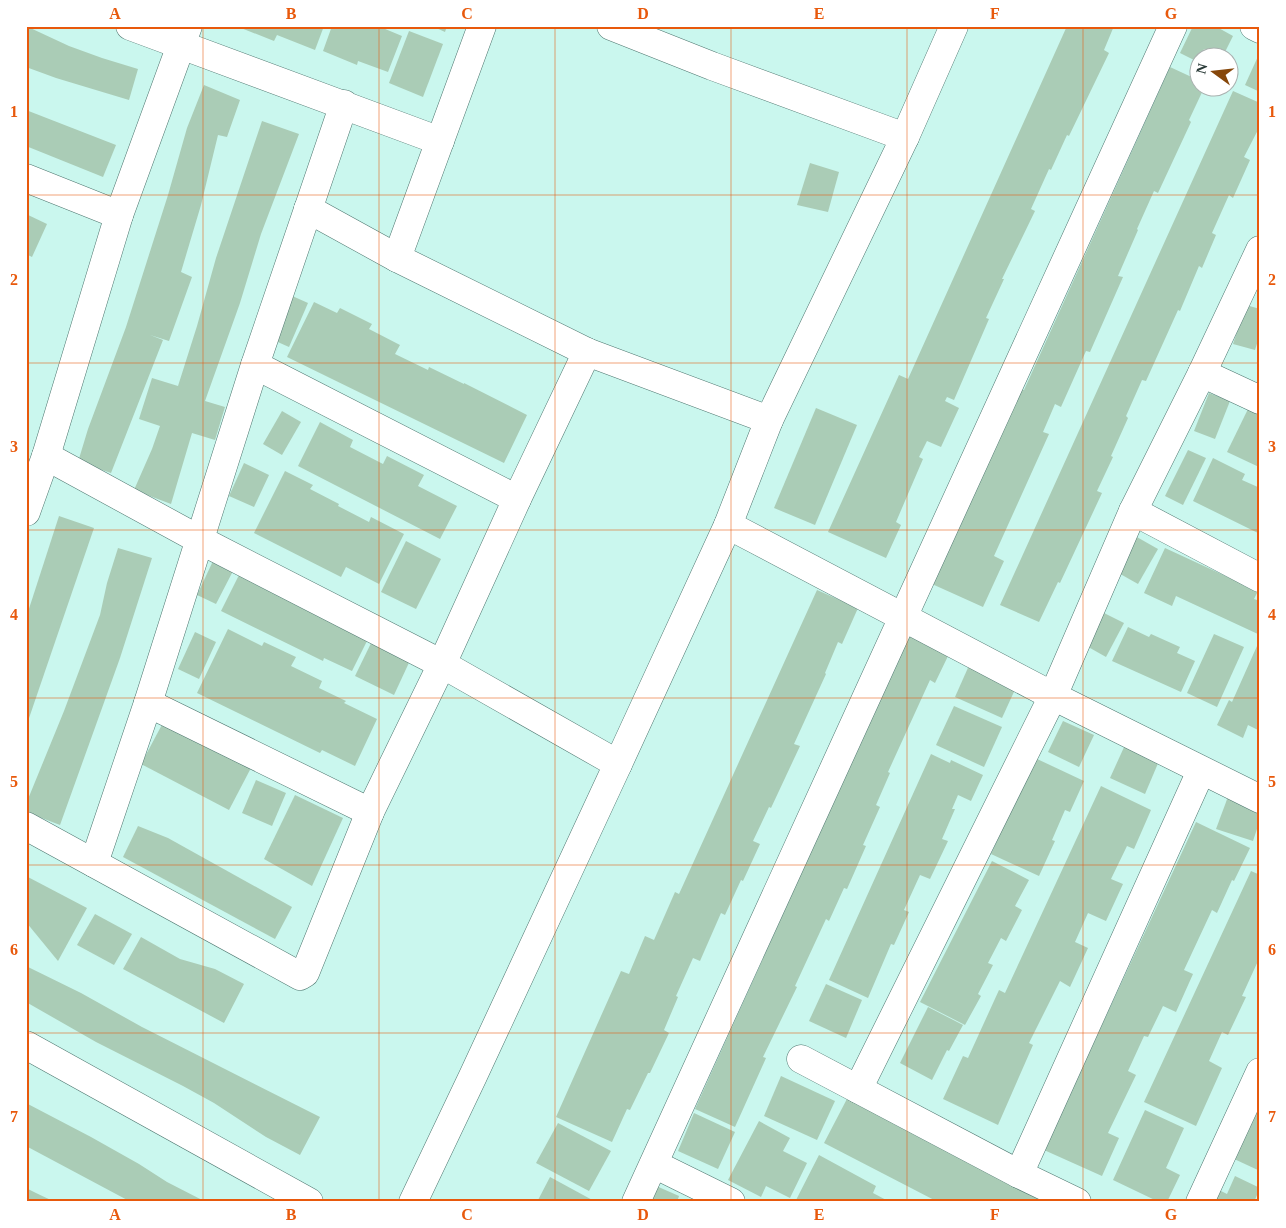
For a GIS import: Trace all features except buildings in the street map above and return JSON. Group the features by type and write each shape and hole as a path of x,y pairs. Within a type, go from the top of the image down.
{"street":[{"path":"130,26 185,35 344,104 440,140"},
{"path":"397,258 482,26"},
{"path":"611,26 720,70 905,137"},
{"path":"413,1202 728,524 769,420 905,137 954,26"},
{"path":"636,1202 1173,26"},
{"path":"1254,26 1260,29"},
{"path":"26,512 46,456 119,215 185,35"},
{"path":"94,863 148,703 255,365 344,104"},
{"path":"26,178 119,215"},
{"path":"308,209 397,258 587,352 769,420"},
{"path":"858,1089 1053,696 1133,511 1260,250"},
{"path":"26,826 300,976 305,973 370,812 442,664 517,499 587,352"},
{"path":"255,365 517,499"},
{"path":"1202,372 1260,400"},
{"path":"46,456 200,540 442,664 618,764"},
{"path":"1133,511 1260,578"},
{"path":"728,524 902,618 1201,771 1260,799"},
{"path":"148,703 370,812"},
{"path":"1019,1174 1201,771"},
{"path":"26,1046 309,1202"},
{"path":"801,1060 1019,1174 1077,1202"},
{"path":"1200,1202 1260,1072"},
{"path":"654,1164 731,1202"}]}
